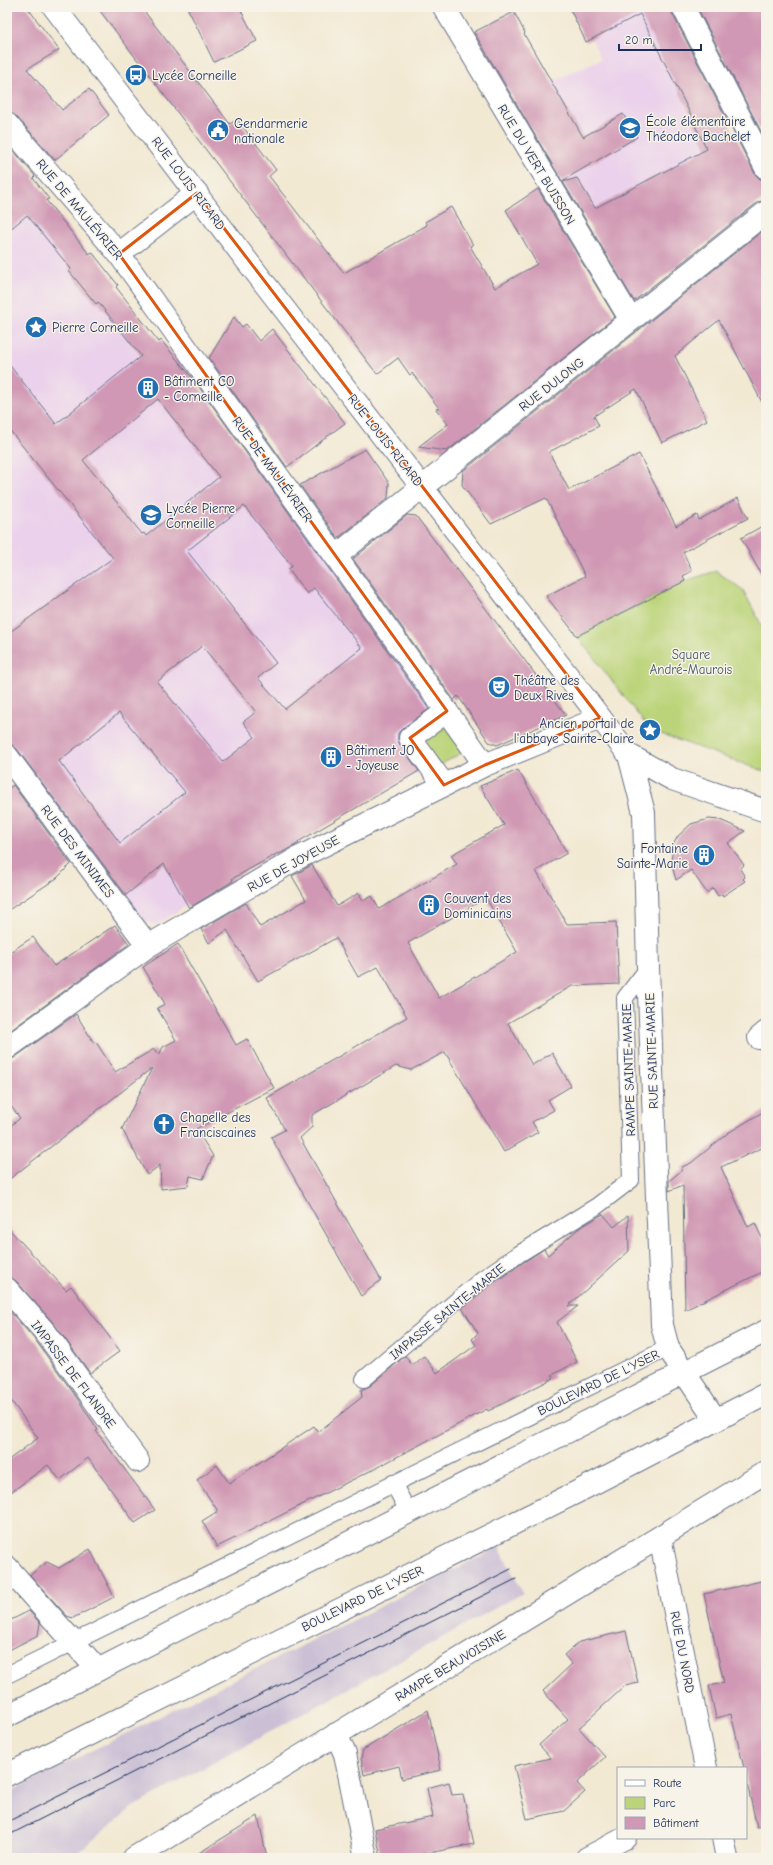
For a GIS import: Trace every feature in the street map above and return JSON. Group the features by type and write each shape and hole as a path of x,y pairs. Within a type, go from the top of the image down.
{"street":[{"name":"RUE LOUIS RICARD","path":"54,7 197,193 244,257 629,755 672,780 766,811"},
{"name":"RUE DU VERT BUISSON","path":"444,7 631,320"},
{"path":"683,7 766,168"},
{"name":"RUE DE MAULÉVRIER","path":"7,124 119,254 485,765"},
{"path":"119,254 197,193"},
{"name":"RUE DULONG","path":"336,556 766,212"},
{"path":"444,785 410,738 447,712"},
{"name":"RUE DE JOYEUSE","path":"7,1048 148,946 298,858 485,765 600,718"},
{"name":"RUE SAINTE-MARIE","path":"629,755 644,813 648,968 662,1325 668,1348"},
{"name":"RUE DES MINIMES","path":"7,756 148,946"},
{"name":"IMPASSE DE FLANDRE","path":"7,1289 46,1333 138,1461"},
{"path":"7,1716 766,1331"},
{"name":"BOULEVARD DE L'YSER","path":"668,1348 716,1420"},
{"name":"BOULEVARD DE L'YSER","path":"7,1775 570,1495 766,1394"},
{"name":"RAMPE BEAUVOISINE","path":"134,1858 766,1472"},
{"name":"RUE DU NORD","path":"660,1537 706,1767"},
{"path":"7,1566 98,1670"},
{"path":"336,1734 345,1754 366,1858"},
{"path":"587,1858 623,1839"},
{"path":"722,1839 727,1858"}],"lane":[{"name":"RAMPE SAINTE-MARIE","path":"631,1180 625,998 648,968"},
{"name":"IMPASSE SAINTE-MARIE","path":"364,1379 482,1279 519,1254 597,1206 631,1180"},
{"name":"BOULEVARD DE L'YSER","path":"7,1675 668,1348"},
{"path":"394,1483 409,1513"}],"highlighted area":[{"path":"197,193 600,718 485,765 444,785 410,738 447,711 119,254"}],"shaded area":[{"name":"École élémentaire Théodore Bachelet","path":"647,7 708,149 630,189 597,211 588,195 574,202 515,102 551,82 601,59 592,39"},
{"name":"Lycée Pierre Corneille","path":"7,150 49,199 47,201 89,254 92,252 110,278 112,277 118,285 116,287 158,342 161,340 189,374 246,454 250,451 440,710 423,769 187,905 156,925 138,919 7,744"},
{"path":"499,1547 523,1593 133,1807 71,1858 7,1858 7,1793"}],"green space":[{"name":"Square André-Maurois","path":"716,571 743,590 766,634 766,772 650,730 577,636 685,581"},
{"path":"447,711 472,747 433,769 410,738"}],"building":[{"path":"7,7 27,7 59,50 27,69 62,110 89,89 109,115 55,160 16,116 7,112"},
{"path":"97,7 141,7 230,124 237,119 276,170 269,176 344,273 427,225 425,222 451,207 473,245 470,246 495,288 537,264 506,210 538,189 615,317 447,451 418,447 448,424 436,409 439,408 412,373 410,375 398,358 377,374"},
{"path":"187,7 239,7 257,41 214,62"},
{"path":"569,7 671,7 672,13 755,174 760,179 766,180 766,200 758,202 634,301 563,182 577,178 595,208 707,149 640,14 586,42"},
{"path":"697,7 766,7 766,141"},
{"path":"514,12 525,33 524,34 583,137 623,114 637,137 562,181 474,32"},
{"name":"Lycée Pierre Corneille","path":"7,143 35,176 33,178 49,199 46,200 89,254 92,252 118,285 116,287 159,342 161,340 194,380 429,709 398,733 400,745 419,771 298,842 299,843 232,879 233,881 189,908 164,864 126,895 17,749 12,745 7,744 7,634 113,558 7,427 7,362 56,424 141,356 98,302 96,304 69,271 71,269 27,215 7,232","holes":["158,399 219,477 146,536 144,533 142,534 83,460","244,506 292,566 288,569 307,594 314,588 362,648 285,709 258,678 276,663 187,551","202,646 256,712 243,722 255,737 223,762 157,682","119,713 185,792 120,843 59,761"]},
{"path":"766,228 766,410 719,320 675,356 707,420 662,443 636,389 594,416 599,426 549,452 569,490 639,454 676,526 697,515 699,520 738,498 748,518 683,552 692,571 683,576 685,581 577,636 546,596 585,576 546,498 491,524 462,485 463,471"},
{"path":"234,317 242,327 246,324 259,341 272,329 345,423 287,467 209,358"},
{"path":"365,449 389,483 388,498 338,538 300,485"},
{"path":"407,515 416,516 566,715 497,745 489,742 458,696 454,700 353,559"},
{"path":"766,524 766,583 741,538"},
{"path":"518,770 567,853 536,871 567,924 616,922 619,984 572,986 508,1023 532,1065 552,1053 571,1086 548,1100 554,1110 532,1122 538,1132 504,1152 445,1052 411,1070 396,1066 312,1115 312,1127 300,1138 381,1280 361,1296 271,1137 285,1130 267,1098 407,1017 378,967 358,977 336,938 258,981 227,930 209,943 201,929 246,903 260,927 306,900 292,876 312,865 337,906 359,893 363,901 372,896 379,909 457,864 451,855 504,825 480,786","holes":["486,898 517,952 439,998 408,943"]},
{"path":"13,785 71,864 57,878 7,911 7,790"},
{"name":"Fontaine Sainte-Marie","path":"709,819 720,820 745,831 728,843 744,865 740,869 745,877 743,879 745,881 723,896 722,894 718,896 713,888 707,893 691,870 676,880 671,862 673,845 678,836 691,824"},
{"path":"115,925 129,944 7,1033 7,954 33,937 54,966"},
{"path":"178,944 236,1045 247,1039 274,1088 196,1129 213,1156 203,1179 190,1176 188,1186 161,1189 160,1165 147,1175 122,1129 152,1068 7,1181 7,1129 20,1118 7,1101 7,1060 14,1058 76,1014 94,1043 96,1042 115,1072 154,1049 159,1055 163,1047 176,1040 157,1008 165,1004 143,967"},
{"path":"766,1110 766,1146 721,1167 748,1227 755,1223 766,1247 766,1270 685,1310 683,1185 669,1191 669,1181 682,1170 682,1167 691,1163 728,1133"},
{"path":"603,1214 614,1227 628,1215 629,1251 568,1306 578,1306 557,1322 577,1362 552,1375 554,1378 488,1411 487,1409 376,1468 217,1547 202,1521 218,1511 197,1480 217,1465 229,1483 314,1426 318,1432 362,1397 361,1390 370,1386 405,1356 412,1365 424,1356 437,1373 476,1345 472,1339 478,1333 462,1308 488,1287 524,1262 544,1249 548,1255 578,1229"},
{"path":"7,1227 66,1290 71,1286 120,1351 90,1373 55,1325 16,1281 7,1277"},
{"path":"7,1308 36,1341 77,1398 98,1430 96,1431 155,1510 135,1523 88,1458 60,1480 48,1465 7,1495 7,1461 38,1438 7,1395"},
{"path":"90,1549 114,1597 73,1618 67,1616 30,1575 47,1562 59,1568"},
{"path":"766,1580 766,1826 757,1827 747,1783 747,1767 744,1767 731,1714 716,1718 709,1686 724,1683 704,1594"},
{"path":"29,1611 40,1623 38,1635 7,1651 7,1622"},
{"path":"626,1631 638,1683 625,1686 579,1728 605,1757 577,1783 585,1792 564,1811 527,1819 514,1766 551,1758 539,1745 568,1719 543,1691 572,1664 564,1655 579,1642"},
{"path":"428,1710 441,1770 402,1779 399,1766 364,1775 361,1759 363,1750"},
{"path":"449,1782 452,1795 463,1794 474,1844 404,1858 381,1858 375,1829 433,1817 427,1788"},
{"path":"258,1816 267,1858 191,1858"}],"tram line":[{"path":"7,1822 511,1569"},
{"path":"7,1836 516,1579"}],"place":[{"name":"Lycée Corneille","path":"136,75"},
{"name":"École élémentaire Théodore Bachelet","path":"630,128"},
{"name":"Gendarmerie nationale","path":"218,130"},
{"name":"Pierre Corneille","path":"36,327"},
{"name":"Bâtiment CO - Corneille","path":"148,388"},
{"name":"Lycée Pierre Corneille","path":"151,515"},
{"name":"Théâtre des Deux Rives","path":"499,687"},
{"name":"Ancien portail de l'abbaye Sainte-Claire","path":"650,730"},
{"name":"Bâtiment JO - Joyeuse","path":"331,757"},
{"name":"Fontaine Sainte-Marie","path":"704,855"},
{"name":"Couvent des Dominicains","path":"429,905"},
{"name":"Chapelle des Franciscaines","path":"164,1124"}]}
